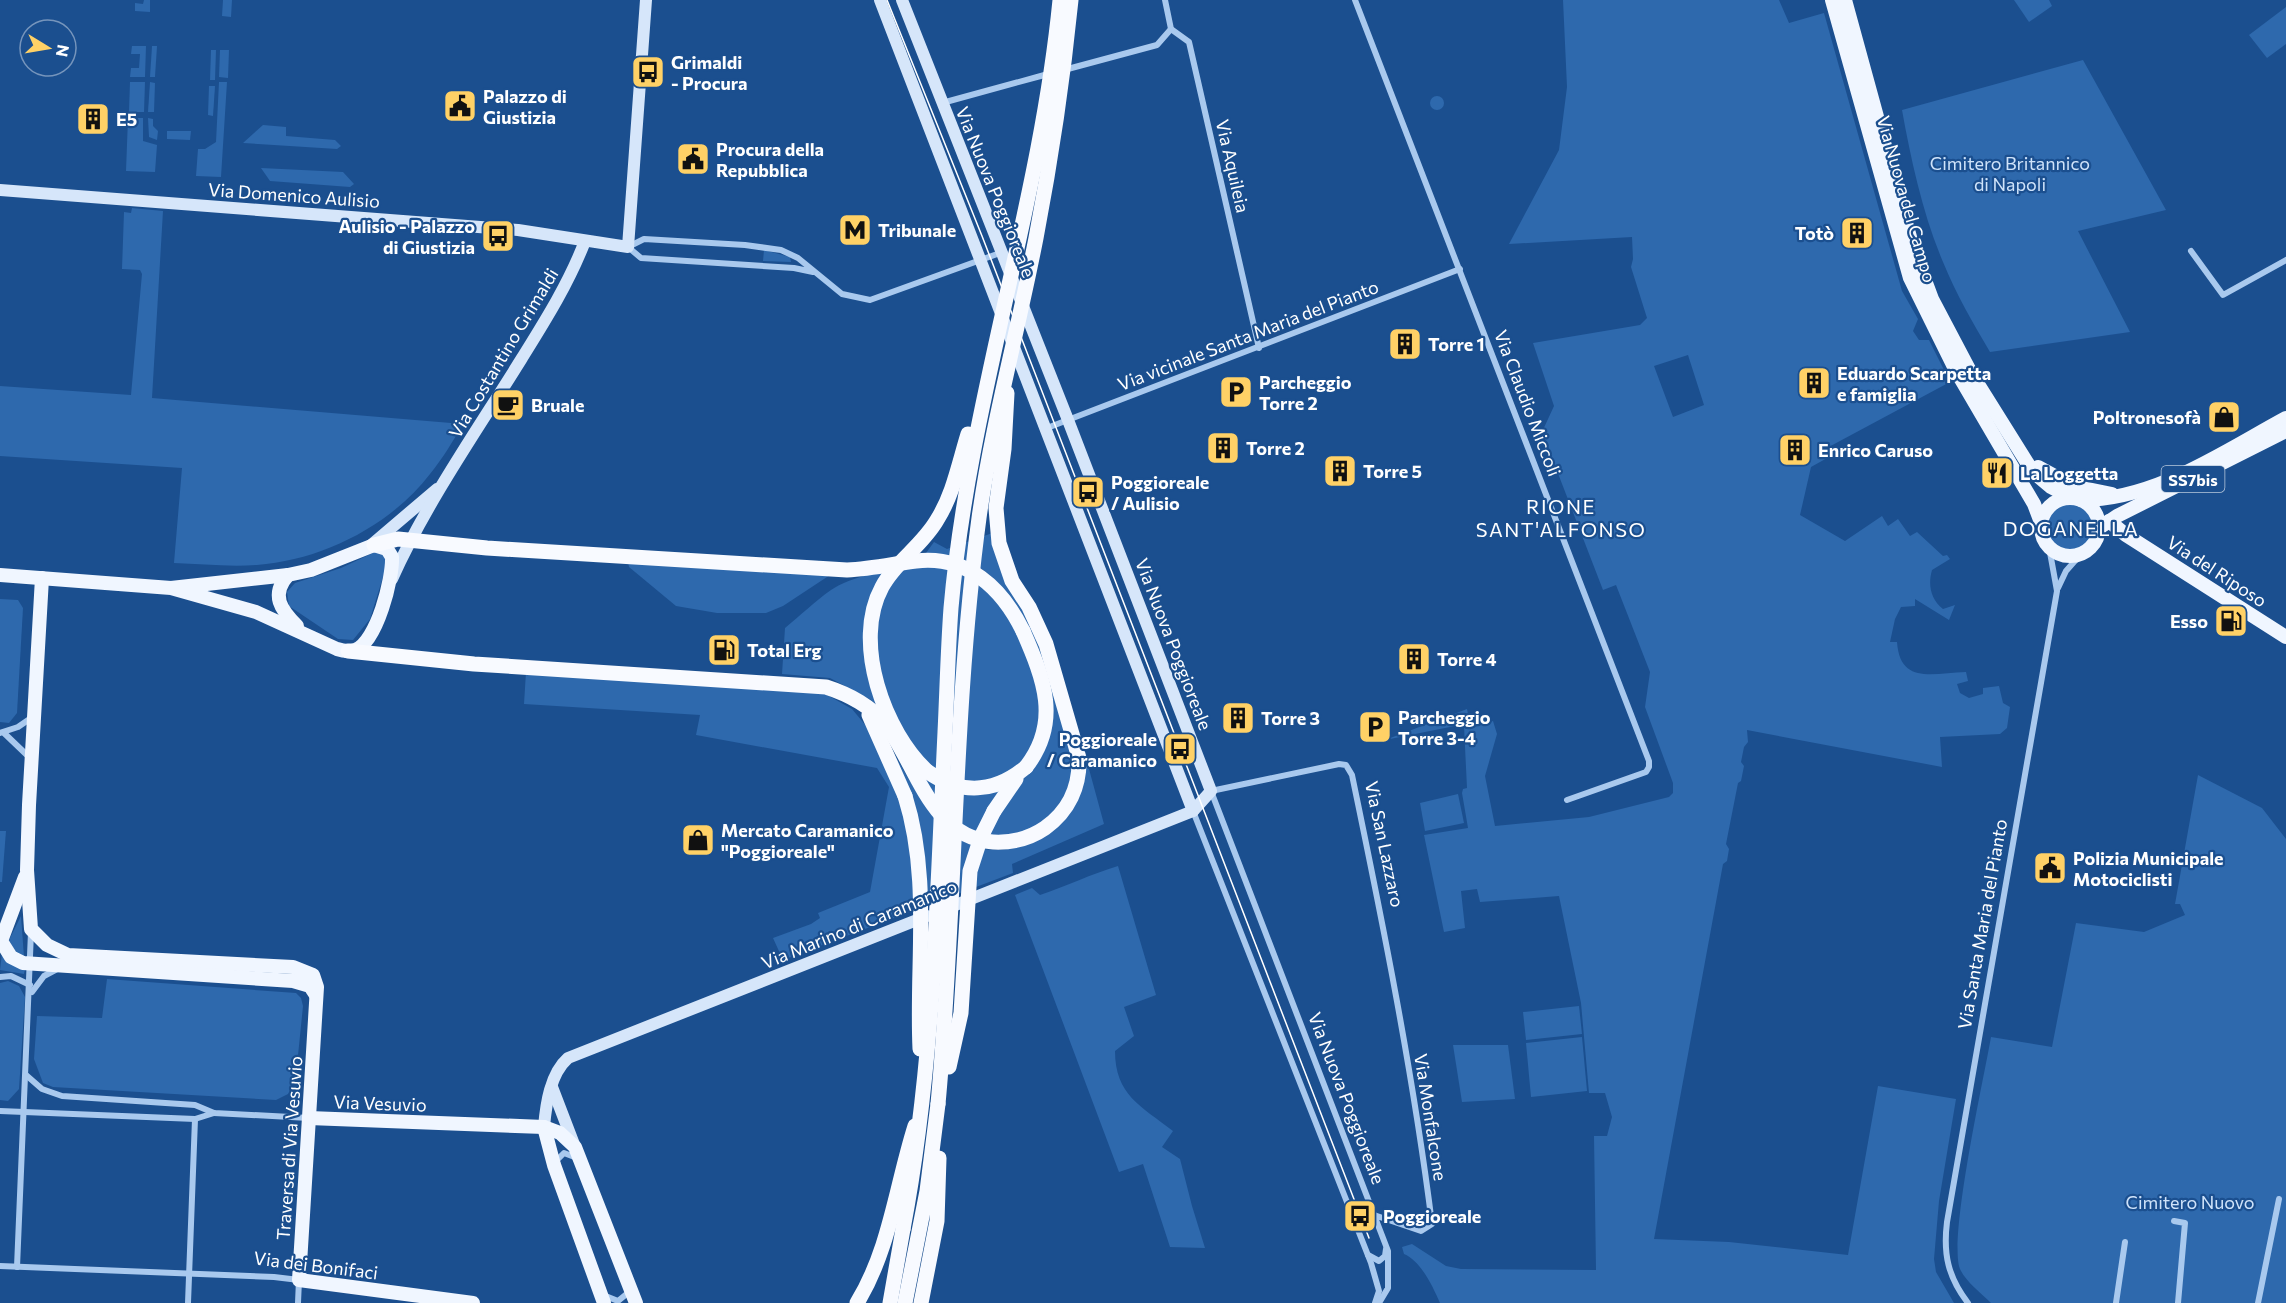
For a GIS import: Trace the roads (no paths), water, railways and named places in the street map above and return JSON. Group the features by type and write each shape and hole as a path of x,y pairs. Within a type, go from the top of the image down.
{"highway":[{"path":"890,1303 910,1193 923,1100 933,979 951,608 964,507 990,369 1042,140 1060,0"},
{"path":"905,1303 927,1191 939,1104 946,1020 969,603 986,476 1050,159 1071,0"},
{"path":"990,369 950,493 925,538 883,585 871,613 869,643 878,685 887,710 906,746 928,772 953,786 982,788 1005,782 1026,767"},
{"path":"348,651 474,664 814,685 846,695 873,712 887,725 933,804 947,822 962,834 980,840 1017,840 1050,824 1064,811 1073,794 1078,777 1079,758 1046,644 1029,607 1012,581 999,543 996,508 1004,456 1007,373"},
{"path":"371,546 387,540 412,541 487,548 823,569 862,569 916,561 941,561 963,567 991,584 1004,597 1023,631 1037,664 1046,698 1047,719 1041,745 994,811 974,858 968,886 958,1034 939,1104 939,1202 921,1303"},
{"path":"846,695 869,715 905,796 916,829 921,877 918,1002 923,1100 900,1172 884,1245 870,1282 857,1303"}],"main road":[{"path":"628,247 646,0"},
{"name":"Via Nuova Poggioreale","path":"880,0 1193,811"},
{"name":"Via Nuova Poggioreale","path":"902,0 1211,791"},
{"name":"Via Nuova del Campo","path":"1832,0 1910,278 1939,341 2034,504 2042,525"},
{"name":"Via Nuova del Campo","path":"1845,0 1921,272 1971,373 2033,472 2050,487 2077,499"},
{"name":"Via Domenico Aulisio","path":"0,190 518,230 628,247"},
{"name":"Via Costantino Grimaldi","path":"386,594 412,541 447,480 542,326 576,265 585,241"},
{"name":"SS7bis","path":"2126,495 2162,482 2286,418"},
{"name":"SS7bis","path":"2104,524 2286,431"},
{"path":"2021,453 2047,473 2073,486 2126,495"},
{"name":"Via Costantino Grimaldi","path":"371,546 447,480"},
{"path":"2077,499 2095,512 2104,524 2094,543 2081,554 2061,554 2049,547 2044,539 2042,525 2048,508 2064,499 2126,495"},
{"path":"2122,513 2130,535"},
{"name":"Via del Riposo","path":"2104,524 2130,535 2286,637"},
{"path":"0,575 171,588 237,583 288,575 342,559 371,546 387,549 392,557 386,594 368,639 355,650 348,651 337,649 239,606 171,588"},
{"path":"288,575 279,589 278,602 284,613 303,633"},
{"path":"42,578 27,870 31,929 47,945 68,955 302,969 308,971 316,980 316,995"},
{"path":"1193,811 1211,791"},
{"name":"Via Marino di Caramanico","path":"544,1127 552,1086 560,1065 568,1058 1193,811"},
{"path":"27,870 1,942 11,957 32,966 293,981 310,987 316,995"},
{"name":"Traversa di Via Vesuvio","path":"299,1280 316,995"},
{"path":"552,1086 629,1296 636,1303"},
{"name":"Via Vesuvio","path":"309,1119 544,1127"},
{"path":"544,1127 560,1133 577,1154"},
{"path":"544,1127 554,1165 602,1298"},
{"name":"Via dei Bonifaci","path":"299,1280 473,1303"}],"street":[{"path":"942,103 1157,45 1171,29 1165,0"},
{"name":"Via Claudio Miccoli","path":"1355,0 1649,761 1646,772 1567,800"},
{"name":"Via Aquileia","path":"1171,29 1189,42 1259,348"},
{"path":"813,272 794,268 642,258 628,247 644,239 764,246 793,255 848,297 870,300 1000,252"},
{"path":"2191,251 2223,295 2286,260"},
{"name":"Via vicinale Santa Maria del Pianto","path":"1047,428 1460,269"},
{"name":"Via Santa Maria del Pianto","path":"1968,1303 1951,1279 1947,1267 1945,1251 1947,1222 2057,591 2049,547"},
{"path":"2057,591 2066,571 2081,554"},
{"path":"2,733 34,716"},
{"path":"2,733 17,742 32,760"},
{"name":"Via San Lazzaro","path":"1211,791 1339,764 1346,765 1352,775 1389,951"},
{"name":"Via Nuova Poggioreale","path":"1211,791 1390,1258 1388,1288 1377,1303"},
{"name":"Via Nuova Poggioreale","path":"1193,811 1367,1255 1379,1291 1377,1303"},
{"path":"17,1267 32,966 31,929"},
{"name":"Via Monfalcone","path":"1374,1215 1421,1231 1432,1224 1421,1138 1389,951"},
{"path":"30,996 44,975 63,967"},
{"path":"0,977 11,976 30,985"},
{"name":"Via Vesuvio","path":"26,1074 32,1083 62,1096 195,1105 214,1113 309,1119"},
{"name":"Via Vesuvio","path":"0,1111 195,1119 214,1113"},
{"path":"188,1303 195,1119"},
{"path":"554,1165 556,1159 564,1153 577,1154"},
{"path":"2258,1303 2279,1198"},
{"path":"2174,1221 2185,1224 2178,1303"},
{"path":"2116,1303 2125,1242"},
{"path":"1367,1255 1379,1261 1385,1256 1386,1247"},
{"name":"Via dei Bonifaci","path":"0,1266 189,1272 299,1280"},
{"name":"Traversa di Via Vesuvio","path":"298,1303 299,1280"},
{"path":"602,1298 618,1301 629,1296"}],"tram line":[{"path":"887,0 982,236 1369,1238"}],"place":[{"name":"Grimaldi - Procura","path":"648,72"},
{"name":"Palazzo di Giustizia","path":"460,106"},
{"name":"E5","path":"93,119"},
{"name":"Procura della Repubblica","path":"693,159"},
{"name":"Tribunale","path":"855,230"},
{"name":"Totò","path":"1857,233"},
{"name":"Aulisio - Palazzo di Giustizia","path":"498,236"},
{"name":"Torre 1","path":"1405,344"},
{"name":"Eduardo Scarpetta e famiglia","path":"1814,383"},
{"name":"Parcheggio Torre 2","path":"1236,392"},
{"name":"Bruale","path":"508,405"},
{"name":"Poltronesofà","path":"2224,417"},
{"name":"Torre 2","path":"1223,448"},
{"name":"Enrico Caruso","path":"1795,450"},
{"name":"Torre 5","path":"1340,471"},
{"name":"La Loggetta","path":"1997,473"},
{"name":"Poggioreale / Aulisio","path":"1088,492"},
{"name":"Esso","path":"2231,621"},
{"name":"Total Erg","path":"724,650"},
{"name":"Torre 4","path":"1414,659"},
{"name":"Torre 3","path":"1238,718"},
{"name":"Parcheggio Torre 3-4","path":"1375,727"},
{"name":"Poggioreale / Caramanico","path":"1180,749"},
{"name":"Mercato Caramanico \"Poggioreale\"","path":"698,840"},
{"name":"Polizia Municipale Motociclisti","path":"2050,868"},
{"name":"Poggioreale","path":"1360,1216"}],"district":[{"name":"RIONE SANT'ALFONSO","path":"1561,518"},
{"name":"DOGANELLA","path":"2071,528"}],"park label":[{"name":"Cimitero Britannico di Napoli","path":"2010,174"},
{"name":"Cimitero Nuovo","path":"2190,1202"}]}
